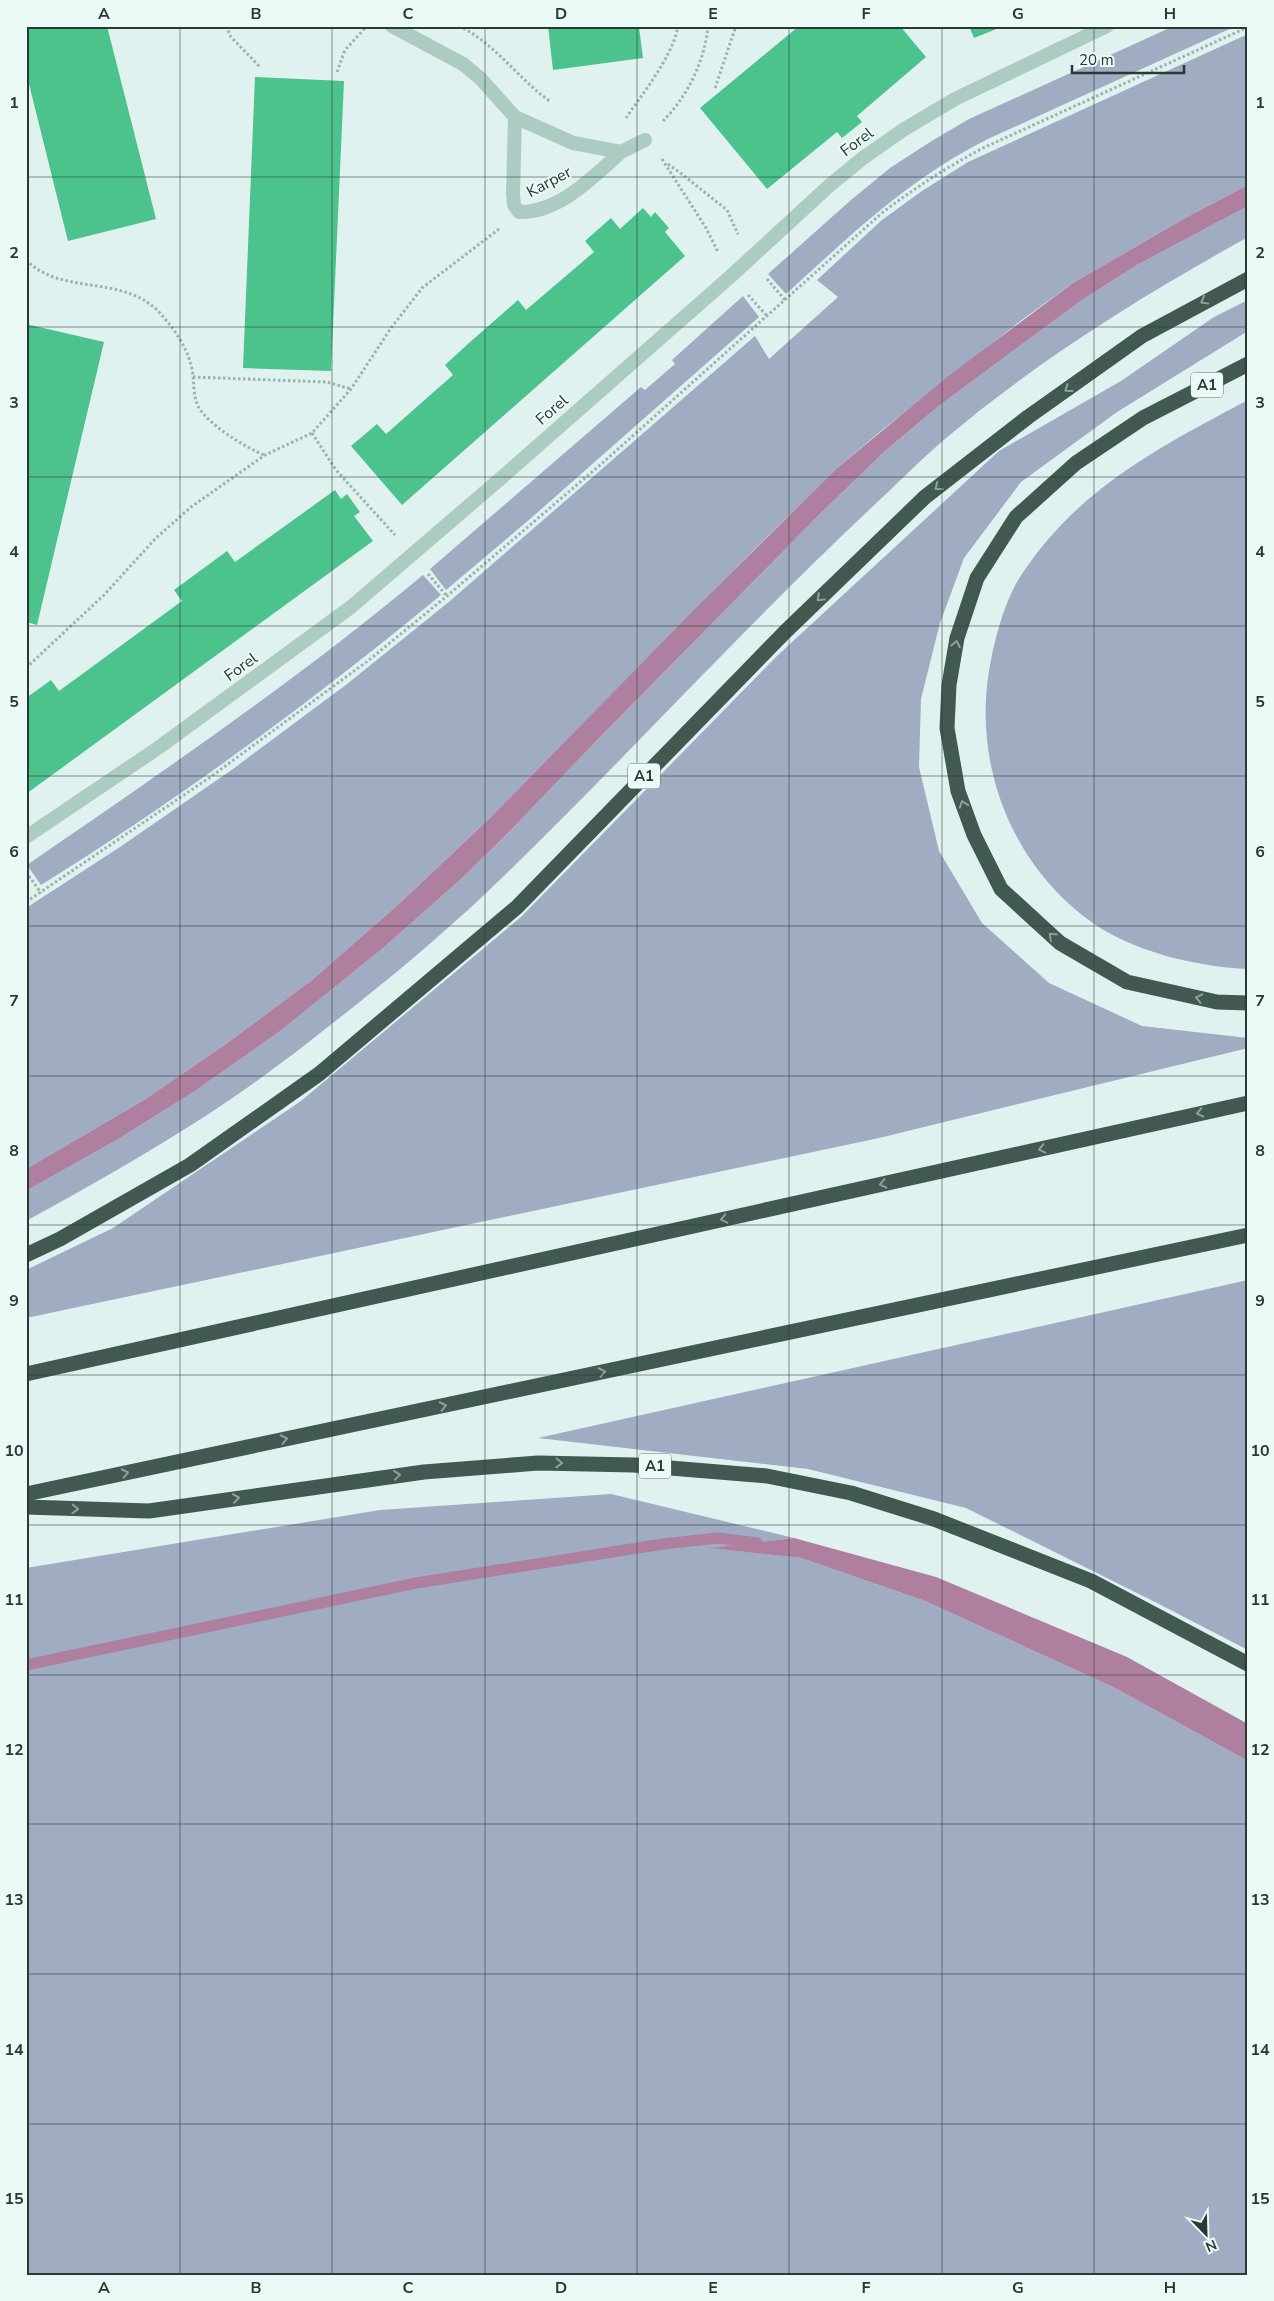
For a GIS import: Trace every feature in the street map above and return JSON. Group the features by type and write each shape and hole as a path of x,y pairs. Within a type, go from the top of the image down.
{"highway":[{"name":"A1","path":"26,1255 60,1239 190,1165 319,1074 517,907 785,632 926,497 1028,417 1142,336 1226,289 1248,279"},
{"name":"A1","path":"1248,364 1142,418 1076,463 1016,517 978,578 957,638 949,685 947,728 958,791 974,835 1001,889 1060,943 1127,982 1217,1002 1248,1003"},
{"path":"26,1374 1248,1103"},
{"path":"26,1494 1248,1235"},
{"name":"A1","path":"26,1507 149,1511 424,1472 538,1463 634,1465 767,1476 851,1493 934,1520 1091,1581 1248,1664"}],"street":[{"name":"Karper","path":"392,26 463,64 480,78 515,117 573,143 621,152"},
{"name":"Forel","path":"26,837 158,748 351,606 500,479 731,276 830,185 863,158 903,130 955,99 1107,26"},
{"name":"Karper","path":"515,117 513,193 514,205 519,212 533,213 557,202 589,181 621,152 645,140"}],"path":[{"path":"226,26 231,37 261,68"},
{"path":"337,72 344,50 367,26"},
{"path":"459,26 473,33 495,49 555,104"},
{"path":"624,122 673,43 678,26"},
{"path":"645,140 675,109 684,94 702,53 708,26"},
{"path":"715,88 736,26"},
{"path":"26,902 209,778 369,660 599,466 786,301 883,212 949,166 992,144 1248,27"},
{"path":"706,228 665,163 684,175 727,210"},
{"path":"26,668 104,595 140,553 191,507 265,455 312,434 351,389 391,328 422,288 519,212"},
{"path":"26,260 36,270 56,278 75,283 109,287 130,293 156,309 174,330 185,350 191,365 194,395 199,408 208,418 236,440 265,455"},
{"path":"765,277 786,301"},
{"path":"746,293 768,317"},
{"path":"193,377 327,382 351,389"},
{"path":"312,434 336,470 382,520"},
{"path":"26,872 41,893"}],"shaded area":[{"path":"1174,26 1236,26 988,139 959,155 881,209 786,294 768,274 890,168 930,142 969,119"},
{"path":"1248,34 1248,185 1187,217 1073,283 1023,319 881,431 836,469 753,551 491,817 400,903 312,980 226,1044 144,1100 26,1169 26,908 120,847 233,769 347,684 450,601 755,336 769,359 838,297 817,280 882,220 922,191 968,162"},
{"path":"1248,185 1248,206 1137,265 1082,300 940,405 885,451 821,513 511,830 460,880 382,949 279,1032 192,1093 115,1141 26,1191 26,1169 144,1100 226,1044 312,980 400,903 491,817 693,611 836,469 951,374 1073,283 1187,217"},
{"path":"1248,206 1248,237 1169,282 1092,330 1017,382 935,447 772,604 483,896 394,974 289,1057 221,1106 94,1183 26,1221 26,1191 115,1141 192,1093 279,1032 382,949 460,880 821,513 885,451 940,405 1082,300 1137,265"},
{"path":"743,296 759,317 530,519 446,590 430,569 641,387 645,390 675,364 672,360"},
{"path":"1248,300 1248,331 1117,412 1021,482 964,558 940,623 921,699 919,767 939,851 982,923 1049,983 1142,1026 1248,1038 1248,1048 879,1138 26,1318 26,1270 113,1228 301,1101 521,917 778,655 999,451 1121,381 1214,317"},
{"path":"1248,400 1248,969 1192,962 1135,946 1102,929 1073,908 1048,883 1027,855 1010,824 998,791 989,757 986,722 989,673 994,644 1003,615 1020,577 1042,546 1093,495 1122,473 1182,436"},
{"path":"423,575 441,595 393,634 296,710 196,783 41,885 27,865 278,688 327,652"},
{"path":"1248,1280 1248,1650 966,1508 808,1469 538,1438"},
{"path":"611,1494 794,1538 713,1548 801,1558 925,1601 1113,1687 1248,1761 1248,2275 26,2275 26,1568 380,1510"},
{"path":"794,1538 936,1577 1127,1657 1248,1724 1248,1761 1113,1687 925,1601 801,1558 710,1548"}],"building":[{"path":"26,26 107,26 156,219 68,241 26,72"},
{"path":"548,26 639,27 643,58 553,70"},
{"path":"799,26 900,26 926,57 857,116 862,122 842,138 837,132 767,189 700,108"},
{"path":"969,26 1004,26 974,38"},
{"path":"255,77 344,81 331,371 243,368"},
{"path":"643,208 651,217 655,212 669,228 665,232 685,256 402,505 351,446 377,424 386,434 453,375 445,365 518,300 526,310 594,252 585,241 611,218 620,229"},
{"path":"26,324 104,342 37,625 26,622"},
{"path":"335,490 341,499 347,494 360,512 354,516 373,541 26,794 26,698 51,680 59,691 182,601 174,590 227,551 235,562"}],"waterway":[{"path":"26,1665 416,1583 663,1544 718,1538 757,1543"}]}
